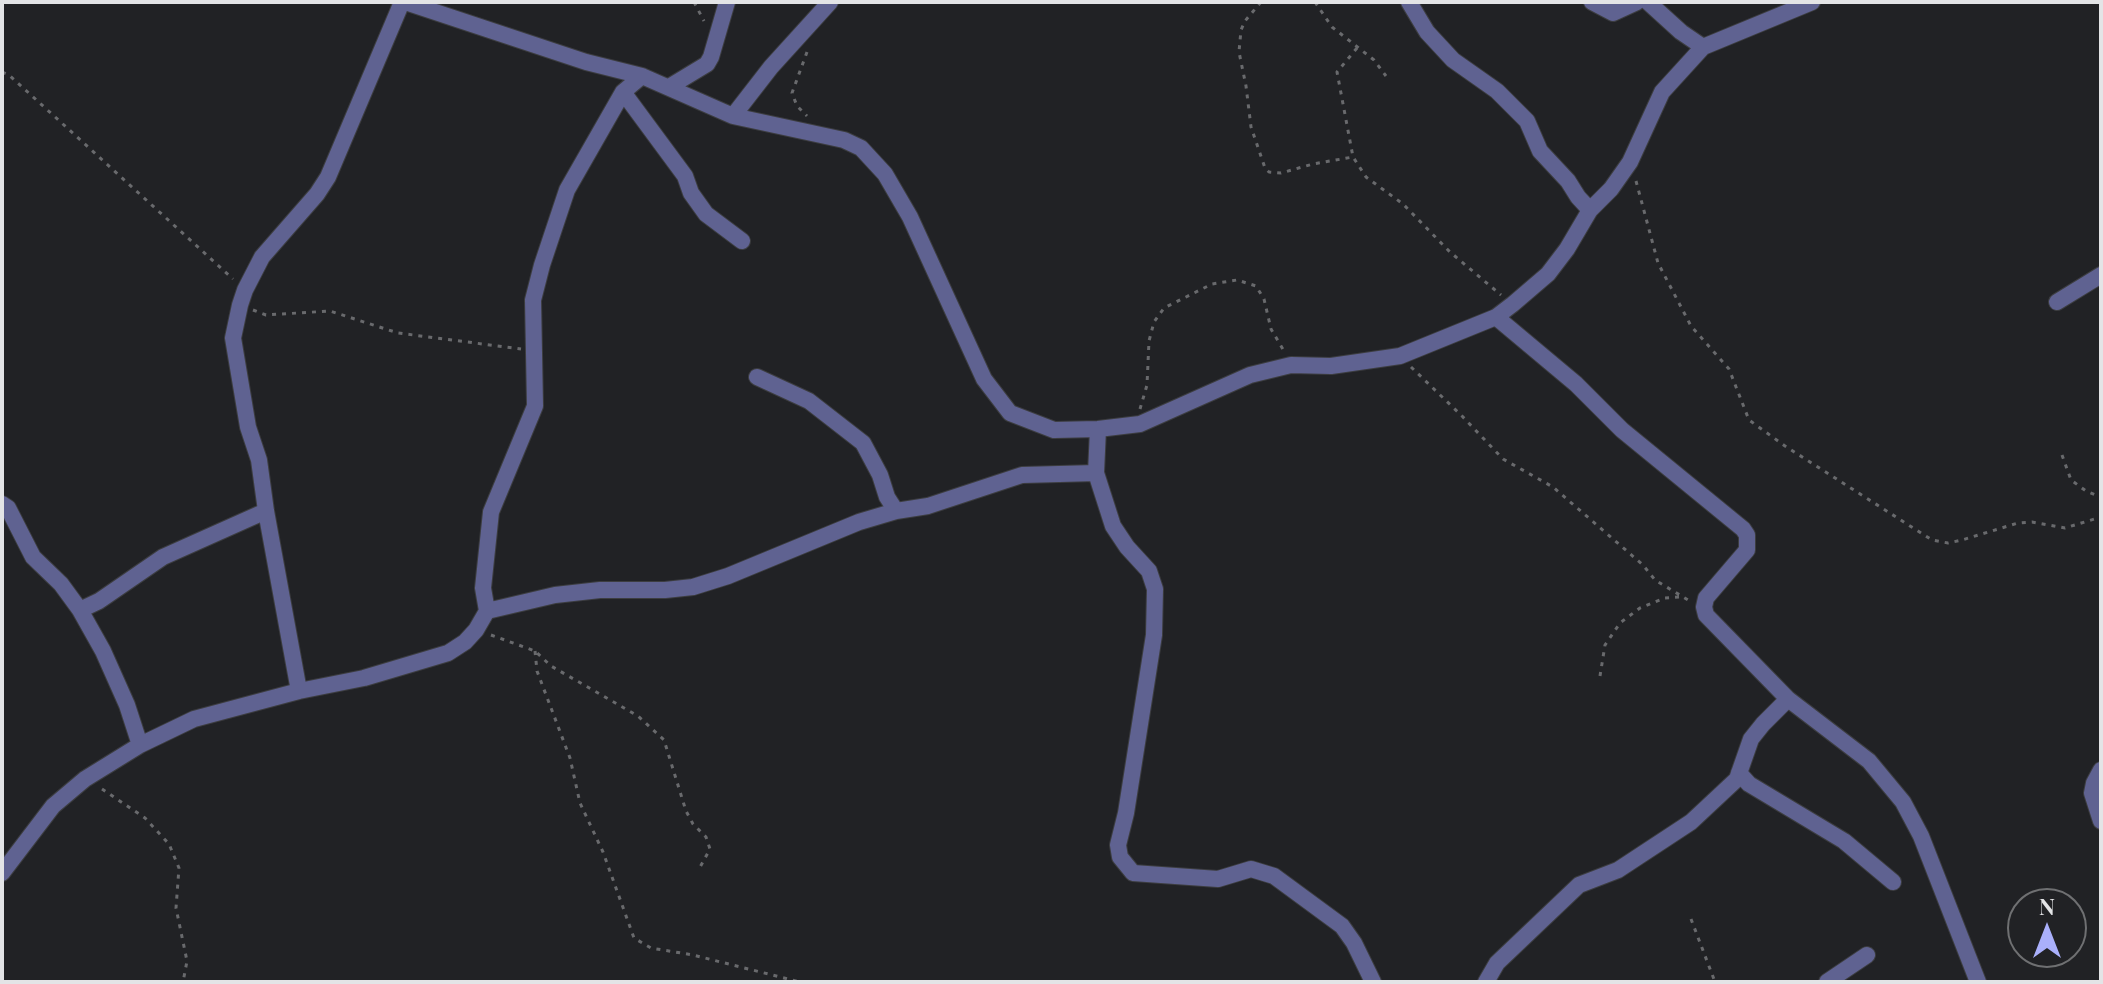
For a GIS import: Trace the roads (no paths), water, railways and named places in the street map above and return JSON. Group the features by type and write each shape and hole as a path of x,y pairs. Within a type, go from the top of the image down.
{"street":[{"path":"299,691 259,460 248,427 233,338 242,298 262,257 328,177 403,2 586,62 642,76 733,116 844,140 861,148 885,174 910,217 984,379 1010,413 1054,430 1140,424 1250,375 1291,365 1331,366 1400,356 1496,317 1548,274 1590,210 1611,189 1630,162 1662,92 1703,47 1812,2"},
{"path":"669,87 707,64 727,2"},
{"path":"733,116 771,67 830,2"},
{"path":"1409,2 1427,32 1453,60 1497,91 1527,121 1540,151 1590,210"},
{"path":"1592,2 1613,13 1637,2"},
{"path":"1648,2 1703,47"},
{"path":"2,873 53,806 85,779 140,745 194,719 299,691 364,678 448,653 476,630 487,611 483,588 491,512 535,406 533,300 567,190 623,92 642,76"},
{"path":"623,92 685,176 691,193 706,214 742,241"},
{"path":"2057,302 2101,275"},
{"path":"1496,317 1576,384 1622,430 1743,529 1747,535 1747,550 1706,598 1706,615 1788,699 1869,761 1903,802 1921,836 1978,982"},
{"path":"757,377 809,401 863,443 896,511"},
{"path":"1098,429 1096,473 1113,526 1149,571 1155,589 1154,635 1126,813 1118,845 1120,857 1133,873 1218,879 1251,869 1274,876 1342,926 1373,982"},
{"path":"487,611 555,595 693,587 728,576 859,522 928,506 1022,475 1096,473"},
{"path":"2,504 8,508 33,557 61,584 80,610 103,651 127,705 140,745"},
{"path":"80,610 99,601 163,557 266,511"},
{"path":"1486,982 1497,963 1579,885 1618,870 1691,822 1737,779 1751,739 1788,699"},
{"path":"2101,770 2092,793 2101,821"},
{"path":"1739,773 1749,784 1844,841 1893,882"},
{"path":"1827,982 1867,955"}]}
